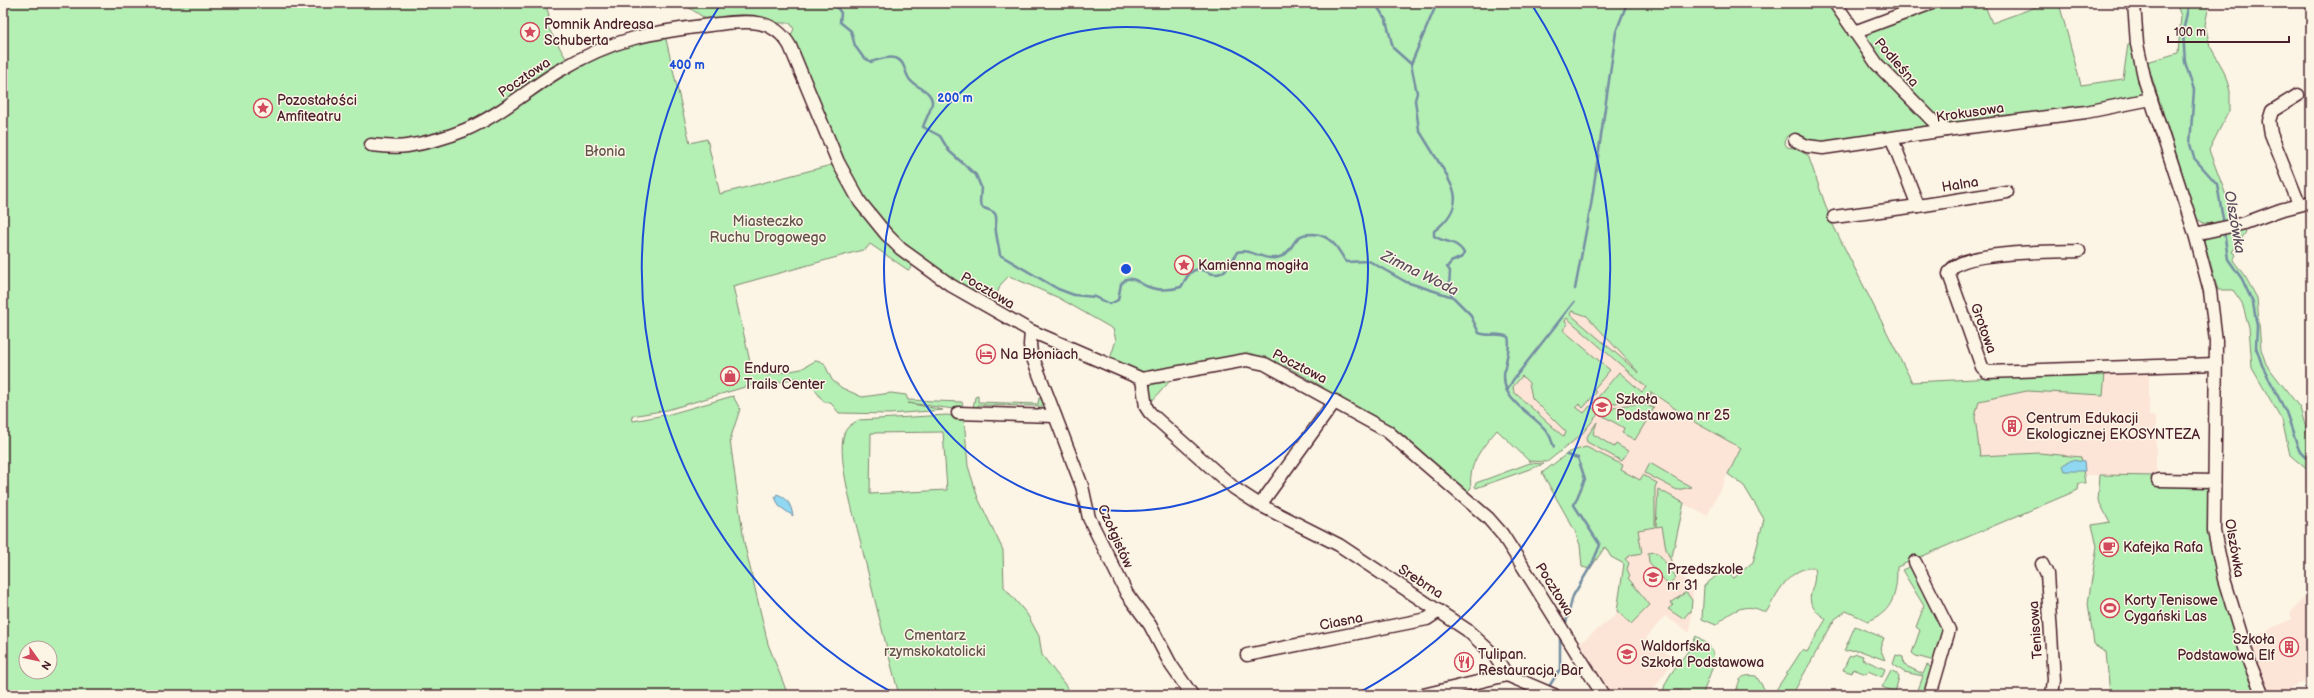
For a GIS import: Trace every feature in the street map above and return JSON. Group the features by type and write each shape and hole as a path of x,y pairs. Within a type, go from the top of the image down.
{"street":[{"name":"Podleśna","path":"1835,3 1867,52 1887,76 1937,125 1946,130"},
{"path":"1854,32 1932,3"},
{"name":"Olszówka","path":"2134,3 2140,57 2151,99 2195,234 2213,308 2216,364 2213,481 2214,531 2218,555 2250,664 2263,695"},
{"name":"Pocztowa","path":"371,145 406,146 465,130 494,117 567,67 620,41 649,33 679,28 744,21 767,24 780,33 790,46 846,180 860,202 886,234 921,265 952,286 1031,331 1142,379 1236,362 1254,361 1335,401 1387,431 1488,518 1502,534 1603,695"},
{"path":"2195,234 2237,225 2305,203 2269,127 2272,111 2298,95"},
{"name":"Krokusowa","path":"1795,140 1807,146 1823,148 2086,112 2151,99"},
{"path":"1892,138 1918,206"},
{"name":"Halna","path":"1834,217 2007,192"},
{"name":"Grotowa","path":"2079,251 1978,257 1956,264 1951,268 1949,274 1982,367 1987,372 2216,364"},
{"name":"Czołgistów","path":"1031,331 1031,353 1082,486 1088,516 1117,576 1192,695"},
{"name":"Srebrna","path":"1142,379 1146,406 1150,413 1234,488 1260,505 1339,545 1439,611 1482,643 1494,655 1507,675"},
{"path":"1260,505 1335,401"},
{"path":"958,413 1055,416"},
{"path":"2158,480 2213,481"},
{"path":"1914,562 1949,630 1930,695"},
{"name":"Tenisowa","path":"2042,564 2047,574 2054,680 2052,695"},
{"name":"Ciasna","path":"1247,655 1427,619 1439,611"},
{"path":"1423,695 1507,675 1554,695"}],"shaded area":[{"name":"Szkoła Podstawowa nr 25","path":"1572,311 1587,316 1642,376 1651,392 1696,423 1741,448 1707,516 1684,504 1671,561 1693,590 1690,633 1665,616 1646,638 1675,659 1650,694 1648,689 1643,695 1612,695 1580,643 1616,615 1624,564 1611,557 1574,449 1514,392 1513,387"},
{"path":"2149,370 2149,416 2156,416 2156,476 2085,475 1987,466 1912,382"},
{"path":"2311,590 2311,695 2303,682 2278,695 2270,695 2248,638 2292,619 2290,613"}],"green space":[{"path":"3,3 545,3 549,15 546,24 567,60 581,67 585,65 586,62 616,47 665,35 690,143 707,139 720,194 835,164 911,263 911,268 908,270 870,244 866,249 733,286 752,371 768,375 801,369 817,360 824,363 832,380 842,388 862,397 891,393 906,395 908,400 962,402 963,407 954,409 908,403 943,410 890,414 839,413 830,402 824,402 808,383 804,380 795,378 761,387 755,384 667,410 632,416 633,421 670,414 733,396 740,409 730,440 744,542 768,644 788,695 3,695"},
{"path":"682,3 1832,3 1934,126 1824,146 1787,136 1784,142 1787,147 1794,148 1808,155 1831,221 1912,382 1994,378 1996,376 2105,373 2103,395 2027,391 1979,401 1975,417 1980,456 2039,453 2081,457 2085,483 2079,483 2078,490 1897,567 1895,593 1889,607 1877,617 1868,621 1846,611 1835,619 1792,695 1735,695 1739,682 1746,676 1756,676 1765,690 1770,693 1776,690 1802,650 1807,652 1826,619 1817,612 1812,606 1810,600 1815,576 1814,568 1798,571 1791,576 1780,589 1767,611 1749,607 1738,609 1729,614 1716,625 1702,619 1704,586 1723,570 1734,578 1753,562 1764,519 1744,486 1728,474 1741,448 1696,423 1651,392 1650,401 1637,400 1618,402 1601,410 1593,403 1619,372 1642,392 1646,387 1567,318 1565,321 1568,324 1563,330 1610,370 1594,389 1596,393 1583,408 1579,404 1576,407 1584,413 1590,406 1599,413 1581,435 1547,462 1529,461 1497,430 1477,456 1472,471 1471,488 1467,492 1449,480 1450,476 1405,437 1400,437 1386,427 1383,421 1352,404 1346,404 1325,393 1323,387 1286,366 1279,368 1261,360 1143,374 1110,359 1116,340 1113,329 1059,298 1009,276 1001,284 992,306 955,284 888,232 850,179 790,37 794,29 790,23 776,23 769,19 756,17 706,19","holes":["1572,311 1587,316 1639,373 1570,314","1522,376 1529,383 1532,398 1566,432 1564,437 1514,392 1513,387"]},
{"path":"1938,3 1984,3 1992,23 2047,3 2059,3 2081,85 2123,79 2128,44 2134,42 2142,94 2102,106 1944,126 1913,100 1859,33"},
{"path":"2176,3 2206,3 2208,10 2205,25 2210,46 2224,71 2230,91 2230,109 2209,150 2229,203 2231,220 2205,224 2197,219 2147,62 2178,53 2181,16"},
{"path":"2244,228 2246,232 2232,252 2236,255 2233,260 2246,278 2257,298 2261,349 2266,364 2300,408 2311,445 2311,473 2290,455 2282,420 2252,368 2249,327 2242,303 2233,290 2218,290 2204,241 2205,237"},
{"path":"1170,381 1152,401 1151,405 1147,389 1150,389 1150,383"},
{"path":"978,396 978,402 1038,404 1039,398 1044,400 1046,407 1042,411 1042,406 978,405 978,411 973,408 975,397"},
{"path":"1643,404 1654,408 1635,440 1622,433 1624,428 1603,416 1611,409 1616,407"},
{"name":"Cmentarz rzymskokatolicki","path":"947,415 964,418 968,466 978,498 1003,550 1004,587 1027,614 1039,636 1042,655 1073,695 899,695 845,474 842,445 844,434 848,427 859,420","holes":["943,432 947,490 870,494 871,433"]},
{"path":"1597,422 1593,434 1614,447 1616,444 1628,451 1622,461 1587,442 1586,438"},
{"path":"1586,447 1623,465 1621,470 1640,480 1643,475 1657,483 1655,487 1655,527 1638,530 1642,553 1631,555 1625,559 1629,563 1627,569 1630,576 1628,578 1650,605 1631,624 1617,611 1624,564 1611,557 1605,547 1590,569 1582,567 1580,545 1575,531 1542,473 1569,452"},
{"path":"1530,463 1544,464 1476,488 1475,486 1476,483"},
{"path":"1650,463 1691,487 1677,490 1645,473"},
{"path":"2100,475 2156,476 2208,485 2210,512 2260,695 2110,695 2106,652 2094,644 2088,603 2097,546 2092,525 2110,522 2098,500"},
{"path":"1658,489 1684,503 1671,561 1666,549 1662,526 1656,527"},
{"path":"1655,552 1659,554 1676,577 1668,585 1649,562 1648,553"},
{"path":"1911,566 1946,627 1938,662 1916,656 1912,653 1920,630 1916,627 1924,606 1902,570"},
{"path":"1686,592 1692,600 1691,612 1689,612 1683,619 1668,609 1673,605 1671,603"},
{"path":"1855,626 1884,638 1880,648 1885,660 1858,650 1844,651"},
{"path":"1696,636 1711,649 1713,656 1712,670 1703,695 1685,695 1682,691 1677,690 1670,695 1665,694 1663,691 1669,676 1689,650"},
{"path":"1857,654 1863,656 1862,659 1885,669 1882,677 1868,671 1866,674 1853,669 1852,673 1843,670 1849,657"},
{"path":"1896,655 1903,657 1904,665 1923,674 1927,665 1936,670 1927,695 1900,695 1904,691 1917,693 1923,676 1904,672 1893,664"},
{"path":"1891,670 1899,677 1895,692 1882,687"}],"water":[{"path":"2072,460 2084,462 2085,471 2065,471 2063,465"},
{"path":"777,494 788,502 793,516 779,506 775,497"}],"waterway":[{"name":"Zimna Woda","path":"834,3 841,13 840,22 851,31 855,46 863,57 871,62 883,58 895,58 899,60 903,64 910,80 926,91 931,97 932,104 923,127 940,136 949,151 976,175 981,187 980,203 983,208 993,212 996,217 996,232 1000,255 1058,289 1074,295 1095,297 1110,304 1118,300 1121,284 1126,279 1134,280 1155,289 1164,290 1177,288 1181,287 1189,275 1197,269 1215,274 1224,271 1237,252 1242,251 1276,258 1284,255 1296,240 1305,234 1325,237 1333,243 1346,262 1369,261 1406,282 1453,297 1470,314 1479,333 1508,337 1509,348 1504,376 1507,391 1516,403 1543,427 1549,435 1554,447"},
{"path":"1375,3 1386,20 1393,48 1411,64"},
{"path":"1437,3 1411,64 1417,93 1415,100 1419,130 1448,177 1454,192 1455,198 1453,209 1447,219 1434,231 1434,236 1458,246 1464,253 1462,257 1451,262 1447,267 1450,271 1449,288 1453,297"},
{"path":"1575,289 1591,205 1616,32 1627,3"},
{"name":"Olszówka","path":"2189,3 2183,32 2185,62 2194,90 2190,144 2194,158 2217,184 2224,224"},
{"name":"Olszówka","path":"2224,231 2228,259 2242,279 2253,303 2257,326 2256,347 2262,365 2286,412 2299,450 2311,462"},
{"path":"1507,391 1513,380 1574,302"},
{"name":"Zimna Woda","path":"1566,623 1573,596 1592,564 1600,545 1574,505 1585,479 1578,458 1567,455"},
{"name":"Zimna Woda","path":"1550,685 1560,669 1560,639"}],"place":[{"name":"Pomnik Andreasa Schuberta","path":"530,32"},
{"name":"Pozostałości Amfiteatru","path":"263,108"},
{"name":"Kamienna mogiła","path":"1184,265"},
{"name":"Na Błoniach","path":"986,354"},
{"name":"Enduro Trails Center","path":"730,376"},
{"name":"Szkoła Podstawowa nr 25","path":"1602,407"},
{"name":"Centrum Edukacji Ekologicznej EKOSYNTEZA","path":"2012,426"},
{"name":"Kafejka Rafa","path":"2109,547"},
{"name":"Przedszkole nr 31","path":"1653,577"},
{"name":"Korty Tenisowe Cygański Las","path":"2110,608"},
{"name":"Szkoła Podstawowa Elf","path":"2289,647"},
{"name":"Waldorfska Szkoła Podstawowa","path":"1627,654"},
{"name":"Tulipan. Restauracja, Bar","path":"1464,662"}],"park label":[{"name":"Błonia","path":"605,151"},
{"name":"Miasteczko Ruchu Drogowego","path":"768,230"}]}
